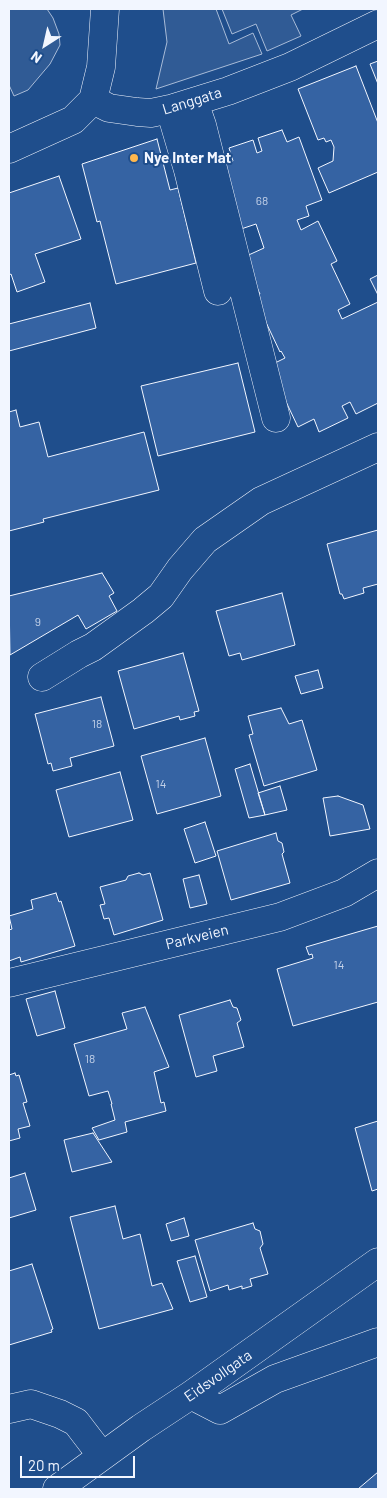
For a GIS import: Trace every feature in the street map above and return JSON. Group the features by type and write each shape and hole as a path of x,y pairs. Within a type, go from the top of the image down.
{"street":[{"path":"9,149 73,120 93,100 101,68 105,9"},
{"name":"Langgata","path":"93,100 109,108 151,113 182,106 290,67 378,24"},
{"path":"182,106 188,170 218,291"},
{"path":"182,106 202,125 276,418"},
{"path":"42,677 78,654 93,647 161,596 180,569 205,540 262,501 378,447"},
{"name":"Parkveien","path":"9,983 280,917 344,893 378,873"},
{"name":"Eidsvollgata","path":"57,1489 378,1262"},
{"path":"191,1395 220,1410 275,1379 378,1342"},
{"path":"9,1409 31,1404 76,1422 102,1456"}],"shaded area":[{"path":"9,9 47,9 53,18 59,34 60,45 50,64 28,90 14,96 9,85"},
{"path":"163,9 216,9 229,44 253,33 262,54 156,89 167,42"},
{"path":"222,9 303,9 291,15 301,36 267,51 256,24 232,34"}],"building":[{"path":"378,61 378,84 370,64"},
{"path":"356,66 378,123 378,172 329,193 318,168 333,161 334,147 331,140 326,142 324,138 318,140 298,89"},
{"path":"282,130 287,142 299,137 322,200 306,206 309,216 297,220 301,230 318,221 337,261 331,264 350,304 338,310 342,319 378,302 378,403 356,414 350,402 342,406 348,418 319,432 314,419 298,427 269,366 285,358 280,352 254,297 260,294 242,258 264,248 256,224 241,229 219,166 233,161 229,148 253,140 257,153 262,151 258,138"},
{"path":"157,139 170,190 178,188 196,263 116,284 100,221 97,222 82,164"},
{"path":"59,176 81,239 35,254 45,282 17,292 11,274 9,275 9,193"},
{"path":"378,275 378,295 370,279"},
{"path":"90,303 96,328 9,351 9,324"},
{"path":"238,363 255,432 158,456 141,386"},
{"path":"16,410 20,427 39,422 48,457 144,432 159,490 43,519 44,522 9,531 9,412"},
{"path":"378,530 378,584 363,588 364,593 344,599 342,594 340,594 327,544"},
{"path":"102,573 114,593 109,596 117,611 86,629 78,615 10,655 9,596"},
{"path":"282,593 295,645 242,660 240,653 229,656 216,611"},
{"path":"183,653 199,711 194,712 195,716 180,720 179,716 134,729 118,671"},
{"path":"318,670 323,688 301,694 295,676"},
{"path":"101,697 114,746 70,758 72,766 53,771 51,763 48,764 35,714"},
{"path":"281,708 289,724 302,720 317,770 264,786 249,735 253,734 248,716"},
{"path":"205,738 221,796 157,814 141,756"},
{"path":"250,764 265,815 249,818 235,769"},
{"path":"120,772 133,820 69,837 56,790"},
{"path":"280,786 287,810 265,815 258,793"},
{"path":"338,796 363,805 370,829 330,836 323,798"},
{"path":"205,822 216,856 195,863 184,829"},
{"path":"276,833 278,841 282,843 284,852 282,854 290,883 231,900 217,851"},
{"path":"139,873 143,875 150,873 163,920 114,935 109,918 104,919 100,905 105,904 100,887 126,880 128,876"},
{"path":"199,875 207,904 190,908 183,879"},
{"path":"56,893 59,902 61,901 75,946 21,962 20,957 9,961 9,930 12,929 9,916 33,909 31,900"},
{"path":"378,926 378,1002 293,1026 277,969 313,958 312,954 309,955 306,947"},
{"path":"55,991 65,1028 37,1036 26,999"},
{"path":"230,1000 233,1007 237,1008 241,1020 237,1023 244,1047 213,1056 217,1071 196,1077 179,1015"},
{"path":"145,1007 169,1067 154,1072 161,1103 164,1102 166,1111 125,1122 127,1132 99,1140 92,1128 115,1120 112,1104 108,1091 89,1096 74,1044 127,1029 122,1013"},
{"path":"15,1073 16,1076 19,1075 27,1102 23,1103 30,1126 18,1129 20,1138 9,1141 9,1075"},
{"path":"378,1121 378,1189 372,1191 355,1128"},
{"path":"93,1133 112,1162 72,1172 64,1140"},
{"path":"25,1173 36,1210 9,1218 9,1178"},
{"path":"115,1206 123,1239 140,1234 152,1286 162,1283 173,1309 99,1329 70,1217"},
{"path":"184,1218 189,1236 171,1241 166,1224"},
{"path":"253,1223 255,1229 260,1231 263,1244 260,1248 268,1274 250,1279 252,1286 242,1289 242,1286 229,1290 228,1285 210,1291 195,1240"},
{"path":"195,1256 207,1297 190,1302 177,1261"},
{"path":"32,1264 53,1329 51,1330 52,1332 9,1345 9,1271"},
{"path":"378,1472 378,1489 358,1489"}],"place":[{"name":"Nye Inter Mat","path":"134,158"}]}
